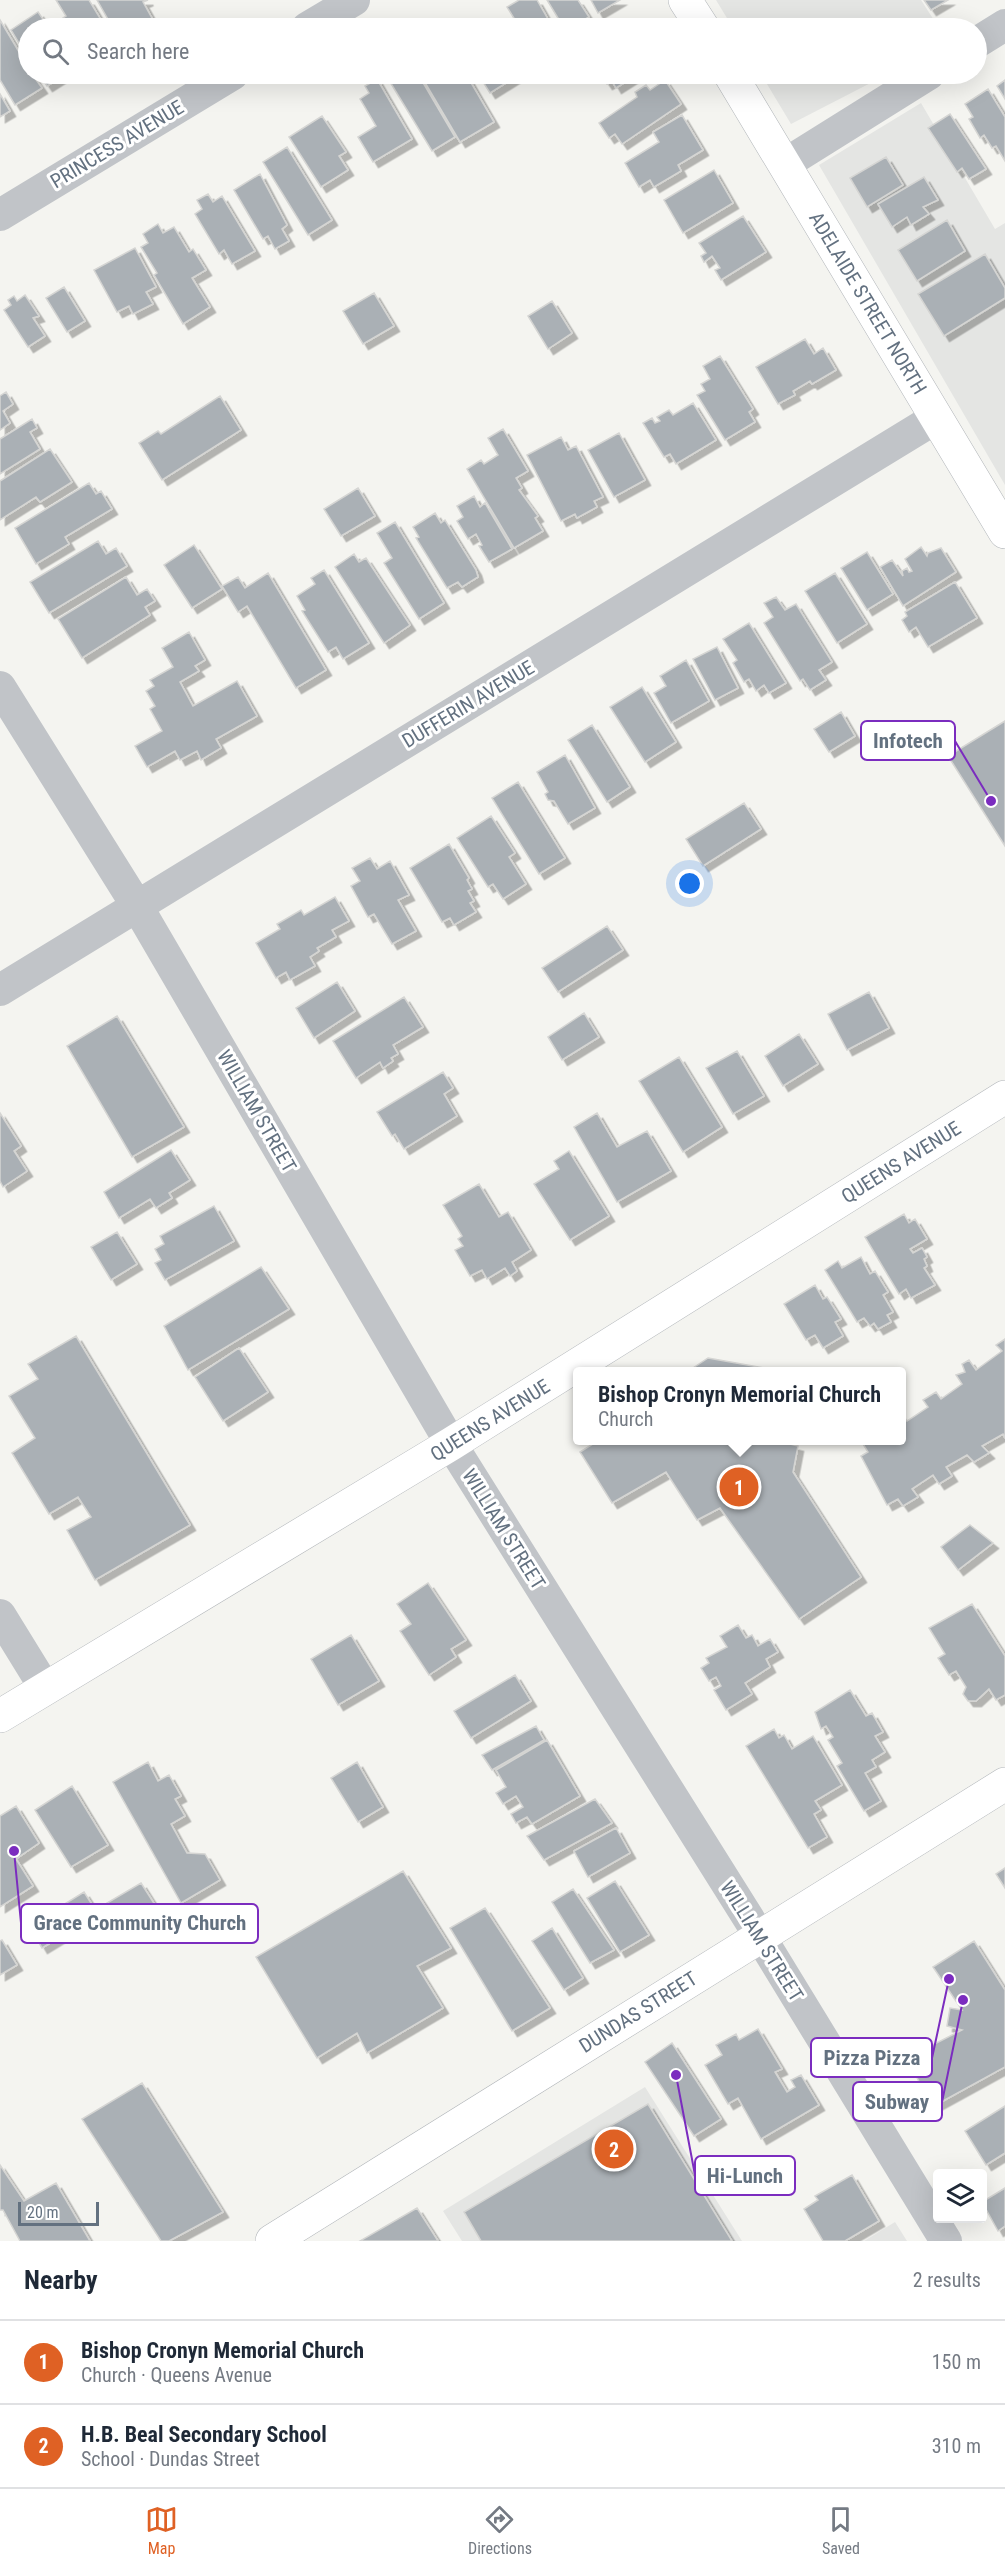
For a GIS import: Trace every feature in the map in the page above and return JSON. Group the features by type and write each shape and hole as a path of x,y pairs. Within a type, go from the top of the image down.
{"main road":[{"path":"685,0 697,18"},
{"name":"ADELAIDE STREET NORTH","path":"736,84 1005,532"},
{"name":"QUEENS AVENUE","path":"575,1367 1005,1097"},
{"name":"QUEENS AVENUE","path":"0,1716 452,1444 573,1368"},
{"name":"DUNDAS STREET","path":"272,2241 759,1935 1005,1784"}],"street":[{"path":"324,18 354,0"},
{"path":"987,36 1005,25"},
{"name":"PRINCESS AVENUE","path":"0,214 216,84"},
{"path":"785,165 913,84"},
{"name":"DUFFERIN AVENUE","path":"0,990 936,418"},
{"name":"WILLIAM STREET","path":"0,687 138,906 452,1444 759,1935 946,2241"},
{"path":"0,1615 45,1688"}],"shaded area":[{"path":"716,0 921,0 933,18 727,18"},
{"path":"767,84 869,84 791,124"},
{"path":"921,103 995,229 1005,223 1005,485 819,165"},
{"path":"645,2087 742,2241 462,2241 443,2211"},
{"path":"895,2222 907,2241 864,2241"}],"building":[{"path":"56,0 89,0 100,18 63,18 66,16"},
{"path":"97,0 148,0 143,2 152,18 107,18"},
{"path":"519,0 537,0 547,18 514,18 507,7"},
{"path":"547,0 578,0 589,17 587,18 558,18"},
{"path":"591,0 620,0 598,13"},
{"path":"924,0 948,0 931,10"},
{"path":"38,12 42,18 29,18"},
{"path":"0,20 18,50 18,84 39,84 42,88 15,105 0,80"},
{"path":"18,25 18,42 11,30"},
{"path":"1005,80 1005,99 997,86"},
{"path":"380,84 412,139 373,162 358,137 376,126 360,99 369,93 365,86"},
{"path":"391,84 424,84 455,137 432,151"},
{"path":"426,84 472,84 494,122 460,142"},
{"path":"484,84 504,84 490,93"},
{"path":"659,84 668,84 681,104 622,144 615,134 609,138 599,123 637,97 635,92 646,85 650,90"},
{"path":"988,89 1005,117 1005,161 996,146 992,148 984,135 980,138 969,119 973,117 965,104"},
{"path":"0,94 10,111 0,117"},
{"path":"950,114 986,169 969,179 962,168 957,172 928,128"},
{"path":"682,115 703,150 678,165 681,171 654,187 650,180 639,187 625,163 659,142 653,132"},
{"path":"322,116 346,152 339,156 348,170 321,187 289,137"},
{"path":"287,147 332,220 308,235 263,162"},
{"path":"886,157 903,185 867,207 850,178"},
{"path":"714,170 733,203 683,233 664,200"},
{"path":"260,174 287,225 282,229 289,241 275,249 268,236 263,239 234,190"},
{"path":"924,177 938,200 923,207 929,214 911,225 907,217 892,227 878,204"},
{"path":"208,194 213,202 222,196 255,251 232,264 224,250 219,254 195,214 202,209 197,200"},
{"path":"743,216 766,252 721,280 715,270 720,268 712,256 704,262 701,256 706,253 699,243"},
{"path":"947,220 965,251 917,281 898,250"},
{"path":"158,224 163,233 174,227 189,252 193,249 206,270 192,278 210,307 183,324 154,275 157,273 141,247 148,243 143,234"},
{"path":"135,248 156,287 146,292 153,304 133,314 129,306 117,312 94,270"},
{"path":"985,254 1005,288 1005,298 944,336 918,294"},
{"path":"64,287 85,321 67,332 46,298"},
{"path":"374,293 394,326 363,344 343,311"},
{"path":"25,295 39,316 33,318 45,336 28,347 4,310 11,305 8,300 14,296 17,301"},
{"path":"552,301 572,333 548,349 528,316"},
{"path":"805,339 814,354 823,348 836,370 812,384 810,381 793,391 795,395 778,404 756,367"},
{"path":"720,356 753,409 749,412 755,422 725,440 697,395 705,391 701,384 710,379 703,366"},
{"path":"6,392 13,404 3,411 10,423 0,430 0,396"},
{"path":"220,396 241,430 162,480 139,443 158,431 161,434"},
{"path":"693,403 716,440 676,464 670,454 664,457 643,423 652,418 655,423 660,421 657,417 669,410 673,415"},
{"path":"32,419 37,428 30,432 40,449 0,474 0,439"},
{"path":"503,429 528,471 516,478 522,488 519,490 538,516 535,518 543,531 514,548 467,469 481,460 484,464 498,455 488,438"},
{"path":"619,433 645,480 614,497 588,450"},
{"path":"561,437 568,450 576,446 603,497 594,501 597,507 577,518 575,514 561,521 527,455"},
{"path":"50,449 72,482 40,502 36,497 0,520 0,481"},
{"path":"89,483 96,494 101,491 112,509 65,537 69,544 36,564 15,528"},
{"path":"358,488 375,516 341,536 324,509"},
{"path":"474,496 480,507 485,503 512,549 489,562 479,546 482,545 476,534 468,539 457,521 463,517 457,506"},
{"path":"435,513 441,523 445,520 476,570 478,577 462,587 458,582 447,588 416,538 419,537 413,527"},
{"path":"395,522 444,603 419,619 384,563 392,558 377,533"},
{"path":"98,541 106,554 116,548 127,566 49,613 30,582"},
{"path":"194,545 222,589 192,608 164,565"},
{"path":"921,547 927,556 928,553 941,548 956,572 903,606 880,567 892,560 903,576 902,571 907,568 909,572 912,571 905,559"},
{"path":"867,552 893,594 867,610 841,568"},
{"path":"354,554 359,562 366,558 410,625 384,643 335,567"},
{"path":"324,570 369,643 343,659 336,647 328,652 302,611 305,610 297,596 315,584 311,578"},
{"path":"268,573 326,670 296,688 247,606 238,612 222,586 238,577 245,588"},
{"path":"835,573 867,624 837,643 805,591"},
{"path":"126,577 137,595 147,589 155,601 145,607 150,615 82,658 58,619"},
{"path":"955,582 977,618 928,647 916,627 909,632 902,620 907,616 905,612"},
{"path":"776,597 785,610 796,604 832,662 819,670 826,680 810,690 803,679 800,681 764,623 773,617 764,603"},
{"path":"749,623 786,683 769,693 764,685 756,691 749,679 744,682 733,663 737,660 723,639"},
{"path":"189,632 205,660 195,666 199,671 180,682 193,706 237,681 257,716 216,739 221,748 201,760 197,751 180,760 175,751 147,767 135,746 162,731 150,709 155,706 146,691 154,686 150,680 173,667 162,648"},
{"path":"717,647 738,688 715,700 693,659"},
{"path":"686,660 709,701 671,723 654,693 666,686 660,676"},
{"path":"642,687 676,742 645,762 610,707"},
{"path":"841,712 855,736 829,752 814,729"},
{"path":"1005,721 1005,846 948,756"},
{"path":"592,725 630,787 607,802 568,740"},
{"path":"565,755 595,808 568,824 554,801 548,800 545,794 548,792 537,772"},
{"path":"518,782 565,858 539,874 492,798"},
{"path":"744,803 761,829 703,866 686,839"},
{"path":"491,816 515,853 509,857 526,884 503,899 493,884 488,887 457,838"},
{"path":"449,844 469,878 467,880 472,889 468,891 474,901 470,903 476,912 454,925 450,918 442,922 410,868"},
{"path":"370,858 377,869 390,861 409,895 398,900 416,931 392,944 374,914 368,917 351,886 360,881 352,868"},
{"path":"335,897 349,921 332,930 336,937 317,948 319,951 310,957 315,966 290,980 286,972 276,978 256,943 280,929 277,924 301,910 304,915"},
{"path":"607,926 623,950 558,992 542,968"},
{"path":"337,982 355,1011 314,1038 296,1008"},
{"path":"869,992 889,1028 847,1050 828,1014"},
{"path":"404,997 423,1027 393,1045 398,1054 391,1058 393,1061 383,1068 380,1062 356,1078 333,1041"},
{"path":"584,1013 599,1037 562,1060 548,1037"},
{"path":"117,1016 184,1127 132,1157 67,1046"},
{"path":"799,1034 818,1064 783,1086 765,1056"},
{"path":"737,1051 764,1096 733,1114 706,1068"},
{"path":"679,1057 722,1127 683,1152 639,1081"},
{"path":"443,1072 453,1088 444,1094 457,1116 404,1149 395,1134 392,1136 377,1112"},
{"path":"0,1113 21,1146 14,1151 27,1171 3,1187 0,1181"},
{"path":"597,1113 617,1147 647,1131 671,1171 617,1202 574,1127"},
{"path":"171,1150 190,1180 169,1193 172,1198 156,1208 150,1199 119,1218 104,1192"},
{"path":"569,1151 609,1216 570,1240 534,1184 559,1169 554,1161"},
{"path":"479,1184 499,1217 508,1212 531,1250 512,1262 517,1271 510,1276 505,1268 487,1279 482,1270 470,1276 455,1250 463,1246 458,1239 462,1236 443,1205"},
{"path":"214,1206 234,1241 165,1280 155,1263 161,1260 155,1249 164,1244 160,1236"},
{"path":"904,1214 909,1223 915,1219 927,1239 910,1249 913,1253 922,1248 927,1257 924,1259 927,1266 924,1268 935,1285 911,1298 906,1289 899,1294 865,1237"},
{"path":"117,1232 137,1264 111,1280 91,1247"},
{"path":"861,1257 870,1274 875,1271 888,1292 883,1295 893,1312 887,1315 891,1322 878,1329 874,1323 870,1326 864,1318 857,1322 825,1270 838,1261 842,1268"},
{"path":"261,1267 289,1309 188,1370 164,1326"},
{"path":"815,1285 823,1299 827,1297 841,1319 835,1322 843,1336 823,1348 815,1335 806,1340 784,1304"},
{"path":"76,1336 190,1525 95,1580 67,1530 91,1517 78,1497 49,1514 12,1453 35,1438 9,1396 38,1379 28,1364"},
{"path":"1005,1339 1005,1438 1003,1434 982,1446 989,1453 974,1462 967,1455 946,1467 952,1476 939,1484 933,1475 912,1489 918,1497 903,1506 898,1499 887,1505 861,1456 868,1452 864,1445 906,1445 906,1420 928,1407 923,1400 936,1392 941,1399 962,1384 956,1375 965,1372 962,1364 969,1360 976,1370 1002,1351 996,1345"},
{"path":"239,1348 268,1392 223,1421 195,1377"},
{"path":"708,1358 758,1367 694,1367"},
{"path":"591,1445 798,1446 793,1472 861,1577 799,1619 720,1508 697,1520 666,1472 612,1503 580,1452"},
{"path":"970,1525 993,1543 958,1570 941,1547"},
{"path":"428,1583 466,1640 451,1649 456,1657 429,1675 400,1631 411,1624 397,1604"},
{"path":"972,1604 1005,1656 1005,1695 996,1700 989,1689 976,1701 968,1701 963,1694 966,1687 956,1671 949,1675 938,1658 945,1654 929,1628"},
{"path":"738,1625 746,1638 752,1635 758,1646 770,1639 778,1652 766,1659 770,1667 745,1683 752,1694 726,1710 714,1690 721,1686 716,1677 709,1681 701,1668 709,1663 706,1658 727,1647 720,1636"},
{"path":"351,1635 379,1681 338,1705 311,1659"},
{"path":"515,1675 531,1701 471,1738 454,1711"},
{"path":"850,1690 866,1716 872,1713 883,1732 875,1736 885,1752 872,1760 876,1767 865,1773 881,1801 864,1811 837,1766 842,1763 828,1740 833,1737 826,1726 821,1729 815,1712"},
{"path":"536,1726 544,1740 492,1770 482,1755"},
{"path":"774,1729 779,1738 784,1735 792,1749 813,1736 842,1785 815,1801 821,1810 814,1814 827,1837 808,1848 746,1746"},
{"path":"547,1740 580,1796 532,1824 527,1817 516,1823 511,1814 523,1807 516,1796 503,1804 496,1793 506,1787 496,1770"},
{"path":"148,1762 158,1781 169,1775 181,1796 175,1799 185,1816 171,1824 187,1853 205,1854 220,1880 181,1903 113,1782"},
{"path":"357,1762 383,1807 358,1822 331,1778"},
{"path":"72,1786 108,1845 71,1867 35,1810"},
{"path":"595,1799 612,1823 544,1860 527,1836"},
{"path":"16,1806 39,1843 16,1859 33,1886 0,1907 0,1816"},
{"path":"616,1828 630,1853 588,1877 574,1851"},
{"path":"1005,1868 1005,1888 996,1874"},
{"path":"403,1871 451,1948 417,1966 443,2008 367,2053 357,2033 317,2058 256,1957"},
{"path":"615,1881 649,1935 620,1952 587,1898"},
{"path":"141,1883 157,1908 123,1929 107,1903"},
{"path":"573,1889 614,1950 590,1963 552,1902"},
{"path":"84,1892 98,1914 42,1948 29,1926"},
{"path":"485,1908 550,2008 512,2031 450,1928"},
{"path":"552,1928 583,1978 564,1990 532,1941"},
{"path":"2,1940 17,1965 0,1975 0,1941"},
{"path":"974,1941 1005,1990 1005,2067 932,2107 907,2058 962,2030 947,2026 950,2008 962,2010 933,1967"},
{"path":"758,2029 782,2069 775,2072 787,2092 795,2087 791,2080 801,2075 819,2105 761,2139 738,2098 728,2104 705,2065 722,2055 716,2045 736,2034 739,2040"},
{"path":"672,2043 721,2119 694,2136 645,2062"},
{"path":"142,2083 223,2212 169,2241 161,2241 82,2119"},
{"path":"648,2104 732,2241 481,2241 464,2212"},
{"path":"1005,2106 1005,2153 986,2165 965,2131"},
{"path":"0,2165 24,2201 56,2183 90,2241 20,2241 3,2210 0,2210"},
{"path":"852,2175 879,2221 845,2241 823,2241 804,2209 818,2200 815,2196"},
{"path":"1005,2188 1005,2226 998,2231 987,2211 987,2199"},
{"path":"417,2208 438,2241 360,2241"}],"place":[{"name":"Infotech","path":"991,801"},
{"name":"Bishop Cronyn Memorial Church","path":"739,1487"},
{"name":"Grace Community Church","path":"14,1851"},
{"name":"Pizza Pizza","path":"949,1979"},
{"name":"Subway","path":"963,2000"},
{"name":"Hi-Lunch","path":"676,2075"},
{"name":"H.B. Beal Secondary School","path":"614,2149"}]}
